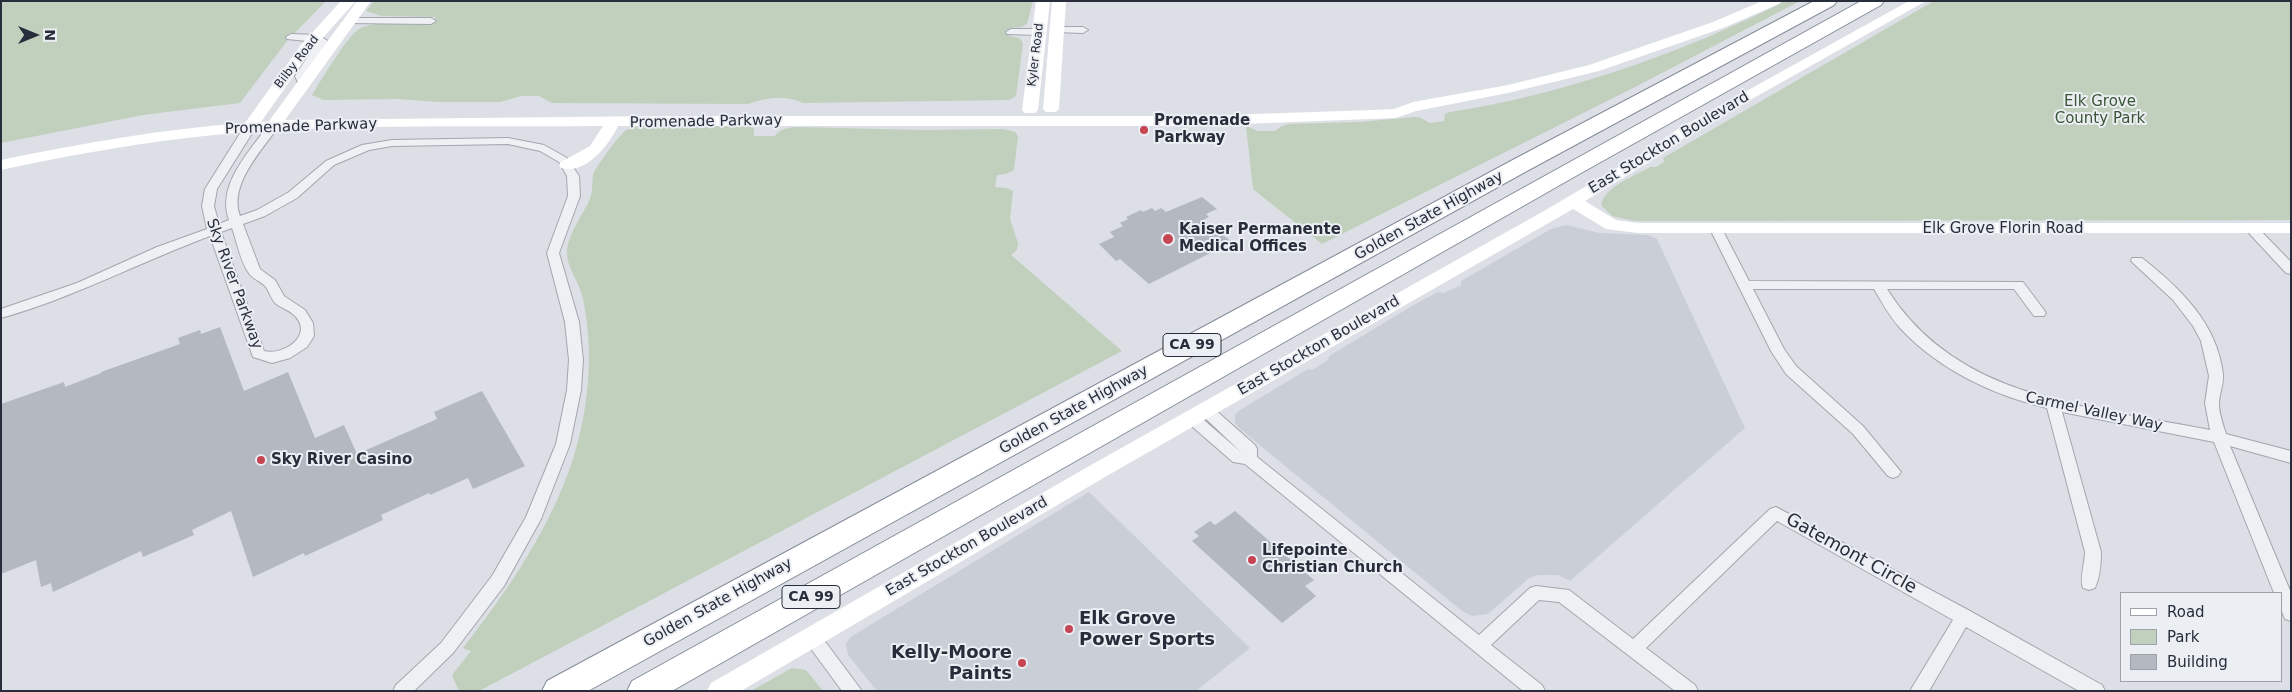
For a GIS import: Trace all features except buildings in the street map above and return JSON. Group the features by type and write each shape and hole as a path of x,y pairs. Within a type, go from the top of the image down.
{"highway":[{"name":"Golden State Highway","path":"558,691 1516,168 1828,1"},
{"name":"Golden State Highway","path":"643,691 939,526 1551,179 1875,1"}],"main road":[{"name":"Bilby Road","path":"254,121 293,64 349,1"},
{"name":"Bilby Road","path":"277,119 364,1"},
{"name":"Kyler Road","path":"1030,110 1043,1"},
{"name":"Kyler Road","path":"1051,109 1059,1"},
{"name":"Promenade Parkway","path":"877,110 1051,109 1373,116 1396,113 1412,107 1508,89 1594,68 1718,25 1774,1"},
{"name":"East Stockton Boulevard","path":"719,691 1091,475 1200,415 1567,205 1655,152 1683,132 1919,1"},
{"path":"1038,32 1049,37 1047,66 1053,81"},
{"name":"Promenade Parkway","path":"1,154 129,130 277,119 771,116 1193,121 1264,115 1329,113 1334,109 1392,104 1412,107"},
{"path":"771,116 856,117 877,110"},
{"name":"Promenade Parkway","path":"277,119 612,123 771,116"},
{"name":"Promenade Parkway","path":"1,165 128,141 254,121"},
{"path":"567,165 593,154 602,144 612,123"},
{"name":"Elk Grove Florin Road","path":"1567,205 1597,226 1624,232 1682,232 1716,229 2291,228"}],"street":[{"path":"348,21 428,21"},
{"path":"1058,30 1083,30"},
{"path":"1011,32 1038,32"},
{"path":"291,38 315,38 320,39 323,43 300,76 303,83"},
{"name":"Sky River Parkway","path":"254,121 211,189 208,206 214,230 258,354 272,358 298,349 306,340 306,323 300,313 283,302 270,283 254,271 231,209 235,184 243,166 277,119"},
{"path":"1,314 82,286 154,253 260,213 302,188 322,169 339,158 375,145 392,143 518,142 552,152 567,165 573,176 574,196 553,253 572,322 576,356 574,390 563,444 552,476 533,519 498,581 447,648 402,691"},
{"path":"2251,228 2291,270"},
{"path":"1716,229 1778,351 1791,370 1858,430 1893,472"},
{"path":"2137,261 2185,304 2203,331 2212,357 2216,377 2212,406 2219,437 2289,606"},
{"path":"1746,285 2018,285 2039,313"},
{"name":"Carmel Valley Way","path":"1878,286 1905,326 1938,356 1967,374 2000,389 2053,406 2244,442 2291,457"},
{"path":"2053,406 2093,552 2094,565 2089,582"},
{"path":"1200,415 1238,458 1249,458 1536,691"},
{"name":"Gatemont Circle","path":"1634,649 1776,513 2096,691"},
{"path":"1480,644 1536,593 1563,595 1689,691"},
{"path":"1919,691 1964,616"},
{"path":"812,637 853,691"}],"shaded area":[{"path":"1566,225 1599,233 1648,235 1657,239 1745,428 1570,581 1558,575 1538,575 1529,578 1488,614 1472,616 1462,611 1239,428 1235,423 1235,415 1240,410 1308,369 1312,370 1328,360 1329,356 1412,306 1438,292 1444,293 1461,285 1461,281 1551,229"},
{"path":"1089,492 1250,648 1196,691 877,691 848,655 846,643 852,636"}],"green space":[{"path":"1,1 326,1 287,41 240,103 143,115 1,143"},
{"path":"374,1 1033,1 1027,24 1011,28 1009,36 1019,38 1023,43 1016,96 1009,100 803,103 796,100 776,98 748,104 552,103 539,96 521,96 500,102 438,102 397,99 324,100 312,95 341,49 359,29 366,26 383,24 428,25 436,17 381,16 366,11"},
{"path":"1785,1 1800,1 1637,86 1322,244 1253,189 1246,126 1258,131 1275,131 1289,124 1360,122 1414,117 1421,118 1430,123 1444,121 1445,114 1450,112 1535,95 1621,70 1705,38"},
{"name":"Elk Grove County Park","path":"1934,1 2291,1 2291,220 1634,221 1612,216 1601,205 1608,192 1621,182 1650,167 1656,167 1664,162 1663,158"},
{"path":"644,125 748,126 754,128 754,136 775,136 781,130 795,127 922,130 1003,129 1015,132 1018,136 1014,170 1006,174 997,175 995,187 1007,188 1013,191 1010,219 1018,243 1017,250 1011,255 1122,351 479,691 459,691 452,675 471,651 463,648 512,581 540,534 564,485 573,459 583,420 589,359 583,299 568,259 569,240 590,198 593,175 598,166 626,130"},
{"path":"792,668 806,670 823,691 751,691"}],"place":[{"name":"Promenade Parkway","path":"1144,130"},
{"name":"Kaiser Permanente Medical Offices","path":"1168,239"},
{"name":"Sky River Casino","path":"261,460"},
{"name":"Lifepointe Christian Church","path":"1252,560"},
{"name":"Elk Grove Power Sports","path":"1069,629"},
{"name":"Kelly-Moore Paints","path":"1022,663"}]}
